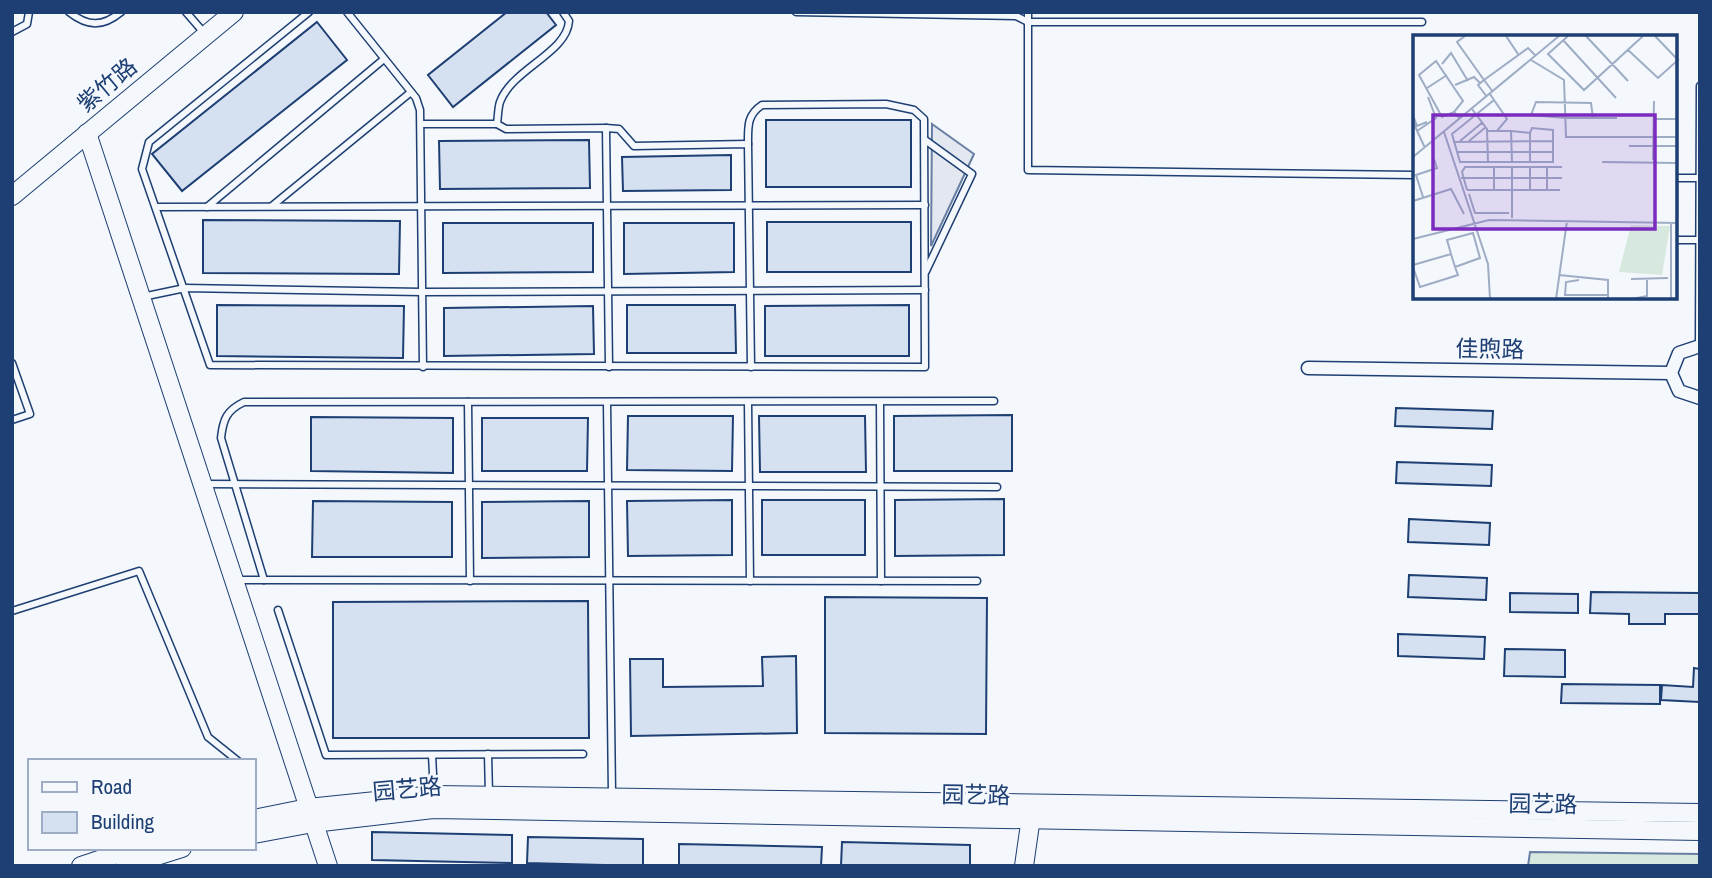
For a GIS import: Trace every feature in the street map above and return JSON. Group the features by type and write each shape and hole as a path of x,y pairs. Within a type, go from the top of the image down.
{"street":[{"name":"紫竹路","path":"12,196 234,12"},
{"path":"88,133 328,866"},
{"path":"1699,345 1679,353 1671,373 1679,391 1700,398"},
{"name":"佳煦路","path":"1308,368 1671,373"},
{"name":"园艺路","path":"256,833 311,815 434,794 612,796 1032,812 1700,831"},
{"name":"园艺路","path":"256,819 433,809 1700,813"},
{"path":"1024,866 1032,812"},
{"path":"81,866 142,858 174,850"},
{"path":"125,866 142,858"}],"lane":[{"path":"12,32 27,24 29,12"},
{"path":"69,12 80,20 94,23 107,23 121,12"},
{"path":"186,12 206,36"},
{"path":"309,12 149,142 142,169 210,365 423,367 608,367 751,367 925,367 925,140 924,119 914,110 903,105 762,105 753,111 748,120 751,367"},
{"path":"347,12 416,98 421,124 423,367"},
{"path":"497,124 500,102 511,86 565,38 569,21 562,12"},
{"path":"796,12 1016,16 1028,22 1422,22"},
{"path":"1028,12 1028,170 1413,175"},
{"path":"1237,12 1237,22"},
{"path":"206,207 384,59"},
{"path":"1699,345 1700,86"},
{"path":"271,207 411,92"},
{"path":"421,124 497,124 506,129 619,129 634,146 748,144"},
{"path":"606,128 608,367"},
{"path":"925,140 972,174 925,273"},
{"path":"1677,178 1699,178"},
{"path":"156,207 925,205"},
{"path":"1677,240 1699,240"},
{"path":"141,297 185,288 422,292 925,290"},
{"path":"12,363 30,414 12,420"},
{"path":"264,580 220,438 230,409 244,402 607,404 994,401"},
{"path":"468,402 470,581"},
{"path":"748,402 750,581"},
{"path":"880,402 881,581"},
{"path":"607,404 607,581 612,796"},
{"path":"202,484 998,487"},
{"path":"12,611 139,571 208,737 236,759"},
{"path":"234,580 976,581"},
{"path":"278,610 326,755 583,754"},
{"path":"488,754 489,794"},
{"path":"432,755 434,794"}],"shaded area":[{"path":"932,124 974,154 931,246"},
{"path":"1530,852 1700,854 1700,866 1528,866"}],"building":[{"path":"507,12 546,12 556,25 453,107 428,75"},
{"path":"317,22 347,60 182,191 152,154"},
{"path":"766,120 911,120 911,187 766,187"},
{"path":"589,140 590,188 440,189 439,141"},
{"path":"731,155 731,190 623,191 622,157"},
{"path":"203,220 400,221 399,274 203,273"},
{"path":"767,222 911,222 911,272 767,272"},
{"path":"443,223 593,223 593,272 443,273"},
{"path":"624,223 734,223 734,272 624,274"},
{"path":"217,305 404,306 403,358 217,356"},
{"path":"627,305 735,305 736,353 627,353"},
{"path":"909,305 909,356 765,356 765,306"},
{"path":"593,306 594,354 444,356 444,308"},
{"path":"1396,408 1493,411 1492,429 1395,426"},
{"path":"1012,415 1012,471 894,471 894,416"},
{"path":"628,416 733,416 732,471 627,470"},
{"path":"759,416 865,416 866,472 760,472"},
{"path":"311,417 453,418 453,473 311,471"},
{"path":"482,418 588,418 587,471 482,471"},
{"path":"1397,462 1492,465 1491,486 1396,483"},
{"path":"1004,499 1004,555 895,556 895,500"},
{"path":"732,500 732,555 628,556 627,501"},
{"path":"762,500 865,500 865,555 762,555"},
{"path":"313,501 452,502 452,557 312,557"},
{"path":"589,501 589,557 482,558 482,502"},
{"path":"1409,519 1490,523 1489,545 1408,542"},
{"path":"1409,575 1487,578 1486,600 1408,597"},
{"path":"1591,592 1700,593 1700,614 1665,614 1665,624 1629,624 1629,614 1590,613"},
{"path":"1510,593 1578,594 1578,613 1510,612"},
{"path":"825,597 987,598 986,734 825,733"},
{"path":"588,601 589,738 333,738 333,602"},
{"path":"1398,634 1485,637 1484,659 1398,656"},
{"path":"1505,649 1565,650 1565,677 1504,676"},
{"path":"796,656 797,733 631,736 630,659 663,659 663,687 763,686 762,657"},
{"path":"1694,668 1700,669 1699,702 1661,700 1662,685 1693,687"},
{"path":"1562,684 1660,685 1660,704 1561,703"},
{"path":"372,832 512,835 512,863 372,860"},
{"path":"528,837 643,839 643,866 527,863"},
{"path":"842,842 970,845 970,866 841,866"},
{"path":"679,844 822,847 821,866 679,866"}]}
